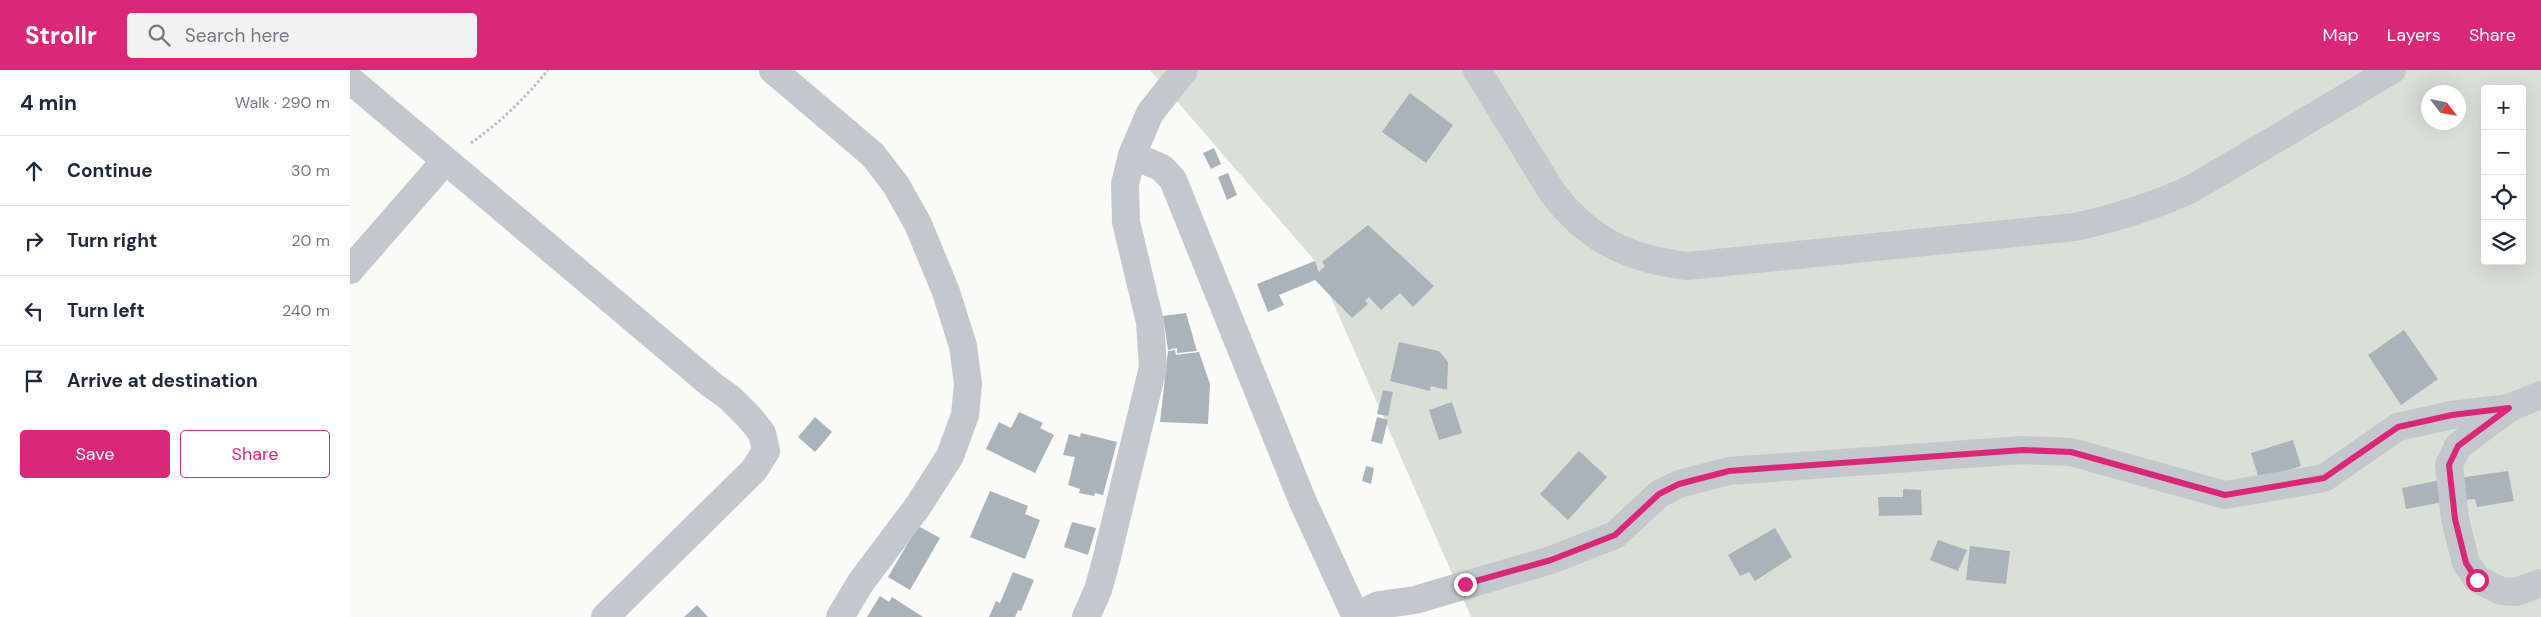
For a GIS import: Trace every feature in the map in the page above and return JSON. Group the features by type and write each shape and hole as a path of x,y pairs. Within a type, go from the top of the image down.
{"street":[{"path":"773,70 873,155 896,184 918,224 946,292 963,346 968,384 965,415 950,456 918,506 861,582 840,617"},
{"path":"1086,617 1098,590 1146,402 1153,367 1150,322 1126,222 1125,184 1132,155 1150,113 1184,70"},
{"path":"1477,70 1552,192 1566,211 1583,227 1630,254 1657,262 1687,266 2075,227 2120,217 2165,202 2193,188 2392,70"},
{"path":"350,80 730,398 762,432 766,451 754,470 605,617"},
{"path":"1132,155 1162,168 1173,180 1303,502 1356,617 1378,604 1415,600 1551,560 1615,535 1659,494 1679,484 1729,471 2023,450 2071,452 2225,495 2324,478 2398,427 2452,415 2509,408"},
{"path":"350,270 445,161"},
{"path":"2541,395 2509,408 2458,446 2449,465 2455,519 2466,563 2477,580 2501,591 2516,592 2541,583"}],"path":[{"path":"445,161 486,133 533,88 548,70"}],"shaded area":[{"path":"1150,70 2541,70 2541,617 1471,617 1315,261"}],"building":[{"path":"1410,93 1453,125 1426,163 1382,132"},
{"path":"1214,148 1221,164 1211,169 1203,153"},
{"path":"1228,173 1237,195 1227,200 1218,177"},
{"path":"1368,225 1434,286 1413,307 1400,293 1381,310 1369,297 1365,301 1368,304 1352,318 1315,280 1279,295 1284,305 1268,312 1257,284 1315,261 1319,272 1325,266 1322,262"},
{"path":"1186,313 1197,351 1177,353 1177,348 1168,350 1163,316"},
{"path":"2404,330 2438,379 2401,405 2368,355"},
{"path":"1399,342 1439,351 1448,362 1447,390 1431,386 1430,391 1390,381"},
{"path":"1175,350 1176,355 1199,352 1210,384 1208,424 1160,422 1168,351"},
{"path":"1383,390 1393,392 1388,416 1377,414"},
{"path":"1452,402 1462,433 1439,440 1429,410"},
{"path":"1019,412 1043,423 1040,428 1054,435 1035,473 986,449 999,422 1011,428"},
{"path":"815,417 832,432 815,452 798,437"},
{"path":"1377,417 1388,420 1382,444 1371,441"},
{"path":"1081,433 1117,442 1103,495 1095,493 1094,496 1079,493 1080,489 1068,485 1075,457 1063,455 1069,434 1080,437"},
{"path":"2293,440 2301,466 2259,479 2251,453"},
{"path":"1579,451 1607,477 1568,520 1540,494"},
{"path":"1366,466 1374,468 1371,484 1362,481"},
{"path":"2508,471 2514,501 2477,507 2475,499 2463,500 2458,478"},
{"path":"2445,479 2448,501 2406,509 2402,488"},
{"path":"1903,489 1921,490 1922,515 1879,516 1878,497 1903,497"},
{"path":"990,491 1028,506 1025,514 1040,520 1025,559 970,537"},
{"path":"1072,522 1096,528 1088,555 1064,547"},
{"path":"918,526 940,538 910,590 888,577"},
{"path":"1775,528 1792,557 1755,581 1749,572 1740,576 1728,555"},
{"path":"1938,540 1967,550 1958,571 1930,560"},
{"path":"1970,546 2010,551 2006,584 1966,580"},
{"path":"1013,572 1034,580 1021,611 1018,610 1015,617 989,617 996,601 1000,603"},
{"path":"880,596 889,602 892,597 923,617 867,617"},
{"path":"697,605 708,617 684,617"}],"route":[{"path":"1465,584 1551,560 1615,535 1659,494 1679,484 1729,471 2023,450 2071,452 2225,495 2324,478 2398,427 2452,415 2509,408 2458,446 2449,465 2455,519 2466,563 2477,580"}]}
